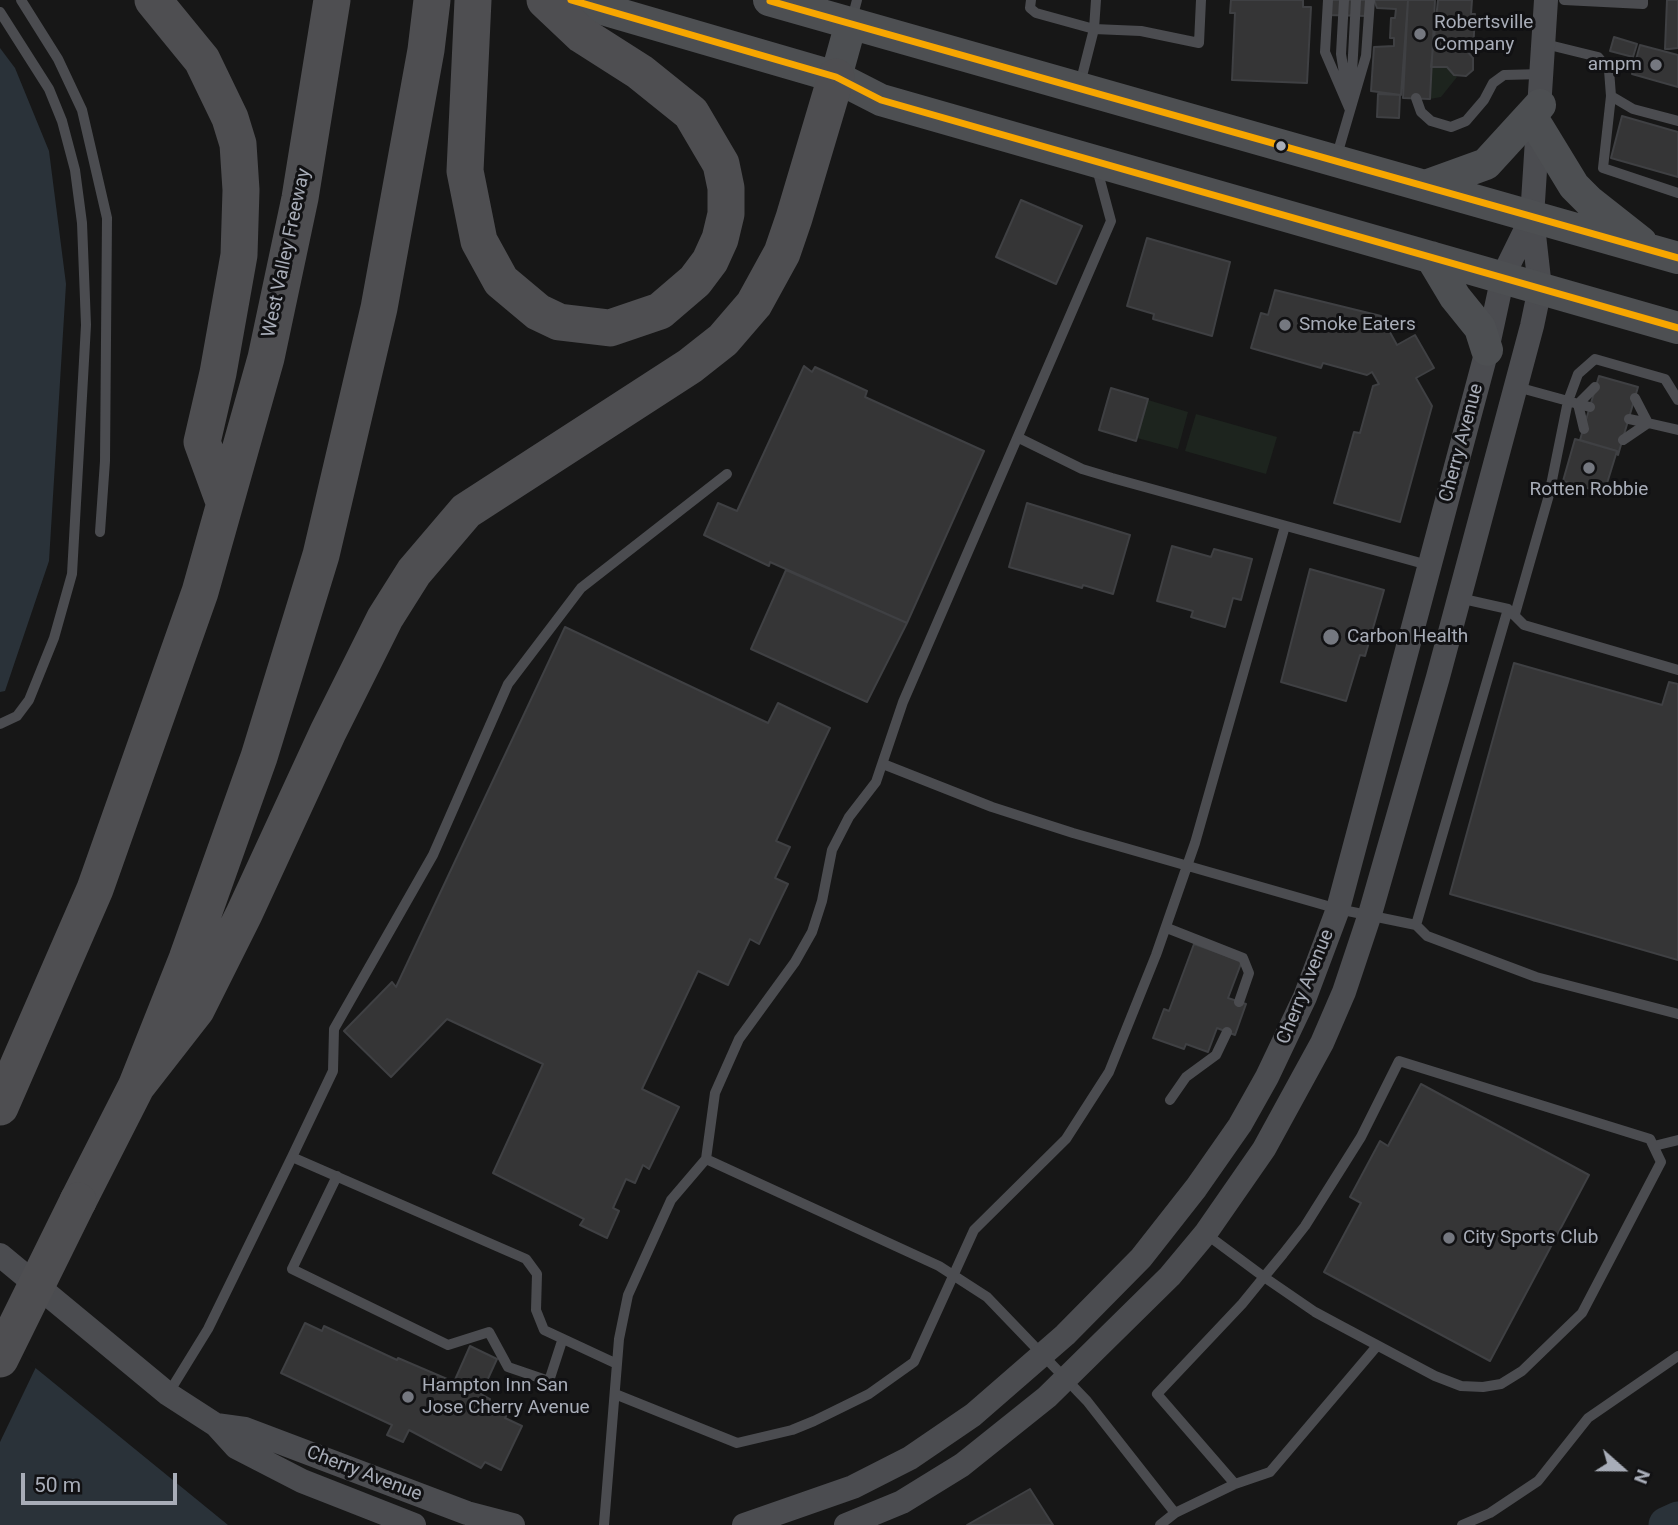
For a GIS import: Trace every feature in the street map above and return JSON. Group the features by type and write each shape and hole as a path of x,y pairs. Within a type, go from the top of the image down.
{"highway":[{"path":"153,0 202,60 230,118 238,144 241,190 239,255 218,373 202,442 224,502"},
{"path":"0,1359 136,1087 187,959 255,770 321,555 379,308 426,50 432,0"},
{"path":"473,0 464,171 479,240 502,281 538,312 559,321 586,327 610,328 660,311 678,298 710,261 720,239 726,214 726,188 721,164 708,137 683,104 640,72 582,35 545,0"},
{"name":"West Valley Freeway","path":"0,1107 100,876 189,624 248,428 269,345 300,198 330,11"},
{"path":"136,1087 196,1010 334,720 385,618 414,572 466,511 690,366 723,340 754,304 776,265 794,218 836,77"}],"main road":[{"path":"571,0 836,77 881,100 1678,328"},
{"path":"769,0 851,8 1079,88 1428,185 1666,255"},
{"path":"836,77 851,8"},
{"path":"1428,185 1486,164 1539,116 1574,186 1589,201 1666,255"},
{"path":"1431,257 1455,297 1480,328 1487,350"}],"street":[{"name":"Cherry Avenue","path":"846,1525 902,1502 962,1465 1067,1378 1170,1276 1205,1234 1264,1149 1297,1093 1344,992 1370,914 1438,677 1517,387 1540,288 1532,216 1546,0"},
{"name":"Cherry Avenue","path":"744,1525 853,1487 910,1458 973,1415 1044,1353 1141,1258 1190,1197 1240,1125 1268,1077 1305,998 1338,909 1487,350 1503,276 1532,216"},
{"name":"Cherry Avenue","path":"0,1255 168,1394 216,1425 236,1447 302,1481 414,1525"},
{"name":"Cherry Avenue","path":"216,1425 245,1429 467,1513 513,1525"}],"lane":[{"path":"21,0 53,49 82,110 107,218 105,461 100,532"},
{"path":"1031,0 1030,8 1036,13 1094,29 1141,31 1199,43 1201,0"},
{"path":"1079,88 1094,29 1096,0"},
{"path":"1328,0 1325,52 1350,110"},
{"path":"1344,0 1340,54 1350,110"},
{"path":"1350,110 1356,0"},
{"path":"1335,159 1366,56 1370,0"},
{"path":"1564,0 1643,4 1643,0"},
{"path":"0,12 49,89 62,121 75,170 82,223 86,325 72,573 54,638 29,700 17,716 0,724"},
{"path":"1544,44 1598,57 1609,70 1611,96 1603,168 1678,192"},
{"path":"1416,98 1421,112 1431,121 1451,127 1466,121 1485,100 1493,83 1504,75 1542,74"},
{"path":"1611,96 1633,109 1678,121"},
{"path":"604,1525 620,1331 639,1266 671,1199 706,1159 715,1093 739,1039 795,962 812,932 822,901 832,850 849,817 876,782 903,702 1111,221 1094,160"},
{"path":"1416,925 1549,495 1573,403 1577,374 1595,359 1665,379 1678,400"},
{"path":"1517,387 1590,407"},
{"path":"1573,403 1595,387"},
{"path":"1635,398 1648,423"},
{"path":"1573,403 1584,429"},
{"path":"1629,419 1678,430"},
{"path":"1623,440 1648,423"},
{"path":"1019,438 1082,468 1429,565"},
{"path":"168,1394 208,1329 292,1157 333,1071 334,1029 433,855 508,684 581,588 727,474"},
{"path":"615,1394 737,1443 792,1430 869,1394 914,1362 974,1230 1066,1139 1109,1072 1167,928 1188,865 1285,526"},
{"path":"1458,597 1512,612 1524,625 1678,670"},
{"path":"883,764 992,807 1338,909 1416,925 1427,936 1536,977 1678,1014"},
{"path":"1167,928 1243,958 1249,973 1239,1002"},
{"path":"1170,1100 1186,1077 1216,1055 1227,1032"},
{"path":"1205,1234 1264,1277 1315,1312 1435,1376 1461,1386 1502,1384 1522,1371 1582,1313 1661,1161 1650,1139 1399,1061 1361,1137 1327,1193 1264,1277 1157,1394 1235,1484"},
{"path":"1654,1146 1678,1140"},
{"path":"292,1157 526,1259 537,1275 536,1310 544,1330 562,1341 617,1364"},
{"path":"706,1159 953,1274 987,1297 1067,1378 1175,1513"},
{"path":"337,1176 292,1269 449,1345 489,1332 508,1367 549,1381 562,1341"},
{"path":"1160,1525 1175,1513 1235,1484 1270,1472 1377,1346"},
{"path":"1462,1525 1515,1498 1538,1481 1588,1418 1678,1356"}],"shaded area":[{"path":"0,48 15,68 49,151 66,284 49,561 5,691 0,692"},
{"path":"1431,67 1447,67 1457,77 1441,97 1430,99"},
{"path":"1148,400 1188,412 1178,449 1137,438"},
{"path":"1196,414 1277,437 1266,474 1185,451"},
{"path":"0,1339 228,1525 0,1525"}],"pier":[{"path":"0,1336 37,1365 0,1442"}],"building":[{"path":"1231,0 1303,0 1303,7 1311,7 1307,83 1232,80 1235,13 1230,13"},
{"path":"1325,0 1368,0 1368,16 1325,15"},
{"path":"1374,0 1408,0 1401,95 1371,91 1374,47 1394,46 1394,38 1390,38 1391,18 1395,18 1396,9 1377,8"},
{"name":"Robertsville Company","path":"1408,0 1435,0 1430,99 1403,98"},
{"path":"1438,0 1472,0 1471,14 1475,14 1473,52 1467,51 1473,58 1473,70 1466,76 1454,75 1447,67 1431,67"},
{"path":"1667,0 1678,0 1678,48 1665,49"},
{"path":"1614,37 1637,44 1633,57 1610,51"},
{"name":"ampm","path":"1640,45 1678,55 1678,87 1632,74"},
{"path":"1378,94 1400,95 1399,118 1377,117"},
{"path":"1622,116 1678,132 1678,177 1611,158"},
{"path":"1021,200 1082,226 1056,284 996,257"},
{"path":"1147,238 1230,262 1212,336 1153,319 1154,314 1127,306"},
{"path":"1275,290 1381,316 1397,345 1415,335 1434,368 1416,378 1432,406 1400,522 1334,503 1354,432 1360,433 1373,386 1379,384 1372,372 1367,375 1323,363 1321,368 1251,348 1261,313 1268,315"},
{"path":"804,366 812,372 815,367 867,391 865,397 984,451 907,623 770,562 769,566 704,535 718,503 737,511"},
{"name":"Rotten Robbie","path":"1599,376 1638,387 1618,455 1617,451 1580,440"},
{"path":"1111,388 1148,399 1136,441 1099,430"},
{"name":"Rotten Robbie","path":"1575,439 1617,451 1604,493 1563,481"},
{"path":"1027,503 1130,535 1113,594 1009,567"},
{"path":"1172,546 1211,557 1214,549 1252,559 1241,600 1233,598 1225,627 1191,617 1193,611 1157,601"},
{"path":"1310,569 1384,590 1365,656 1360,655 1346,701 1281,682"},
{"path":"786,570 907,623 867,702 751,649"},
{"path":"565,627 768,723 778,703 830,728 776,841 790,847 775,878 788,884 759,944 750,939 728,985 698,971 642,1089 679,1107 649,1169 643,1165 635,1183 626,1179 613,1208 619,1211 607,1238 580,1225 584,1219 493,1173 543,1064 447,1019 391,1077 344,1031 392,982 396,987"},
{"path":"1514,663 1662,705 1669,682 1678,684 1678,960 1450,894"},
{"path":"1194,944 1242,961 1228,998 1246,1004 1235,1035 1217,1028 1208,1052 1186,1044 1184,1049 1153,1038 1164,1009 1169,1011"},
{"name":"City Sports Club","path":"1421,1084 1589,1175 1490,1361 1324,1272 1361,1203 1350,1197 1380,1141 1388,1146"},
{"name":"Hampton Inn San Jose Cherry Avenue","path":"305,1323 322,1331 324,1326 397,1360 398,1358 454,1382 470,1346 497,1359 481,1394 490,1399 488,1405 507,1414 505,1418 522,1426 501,1470 485,1462 481,1468 409,1430 403,1442 387,1435 392,1425 281,1373"},
{"path":"1030,1489 1053,1525 967,1525"}],"waterway":[{"path":"1667,1525 1678,1520"}],"transit line":[{"path":"571,0 836,77 881,100 1678,328"},
{"path":"770,1 1678,258"}],"place":[{"name":"Robertsville Company","path":"1420,34"},
{"name":"ampm","path":"1656,65"},
{"name":"Smoke Eaters","path":"1285,325"},
{"name":"Rotten Robbie","path":"1589,468"},
{"name":"Carbon Health","path":"1331,637"},
{"name":"City Sports Club","path":"1449,1238"},
{"name":"Hampton Inn San Jose Cherry Avenue","path":"408,1397"}]}
